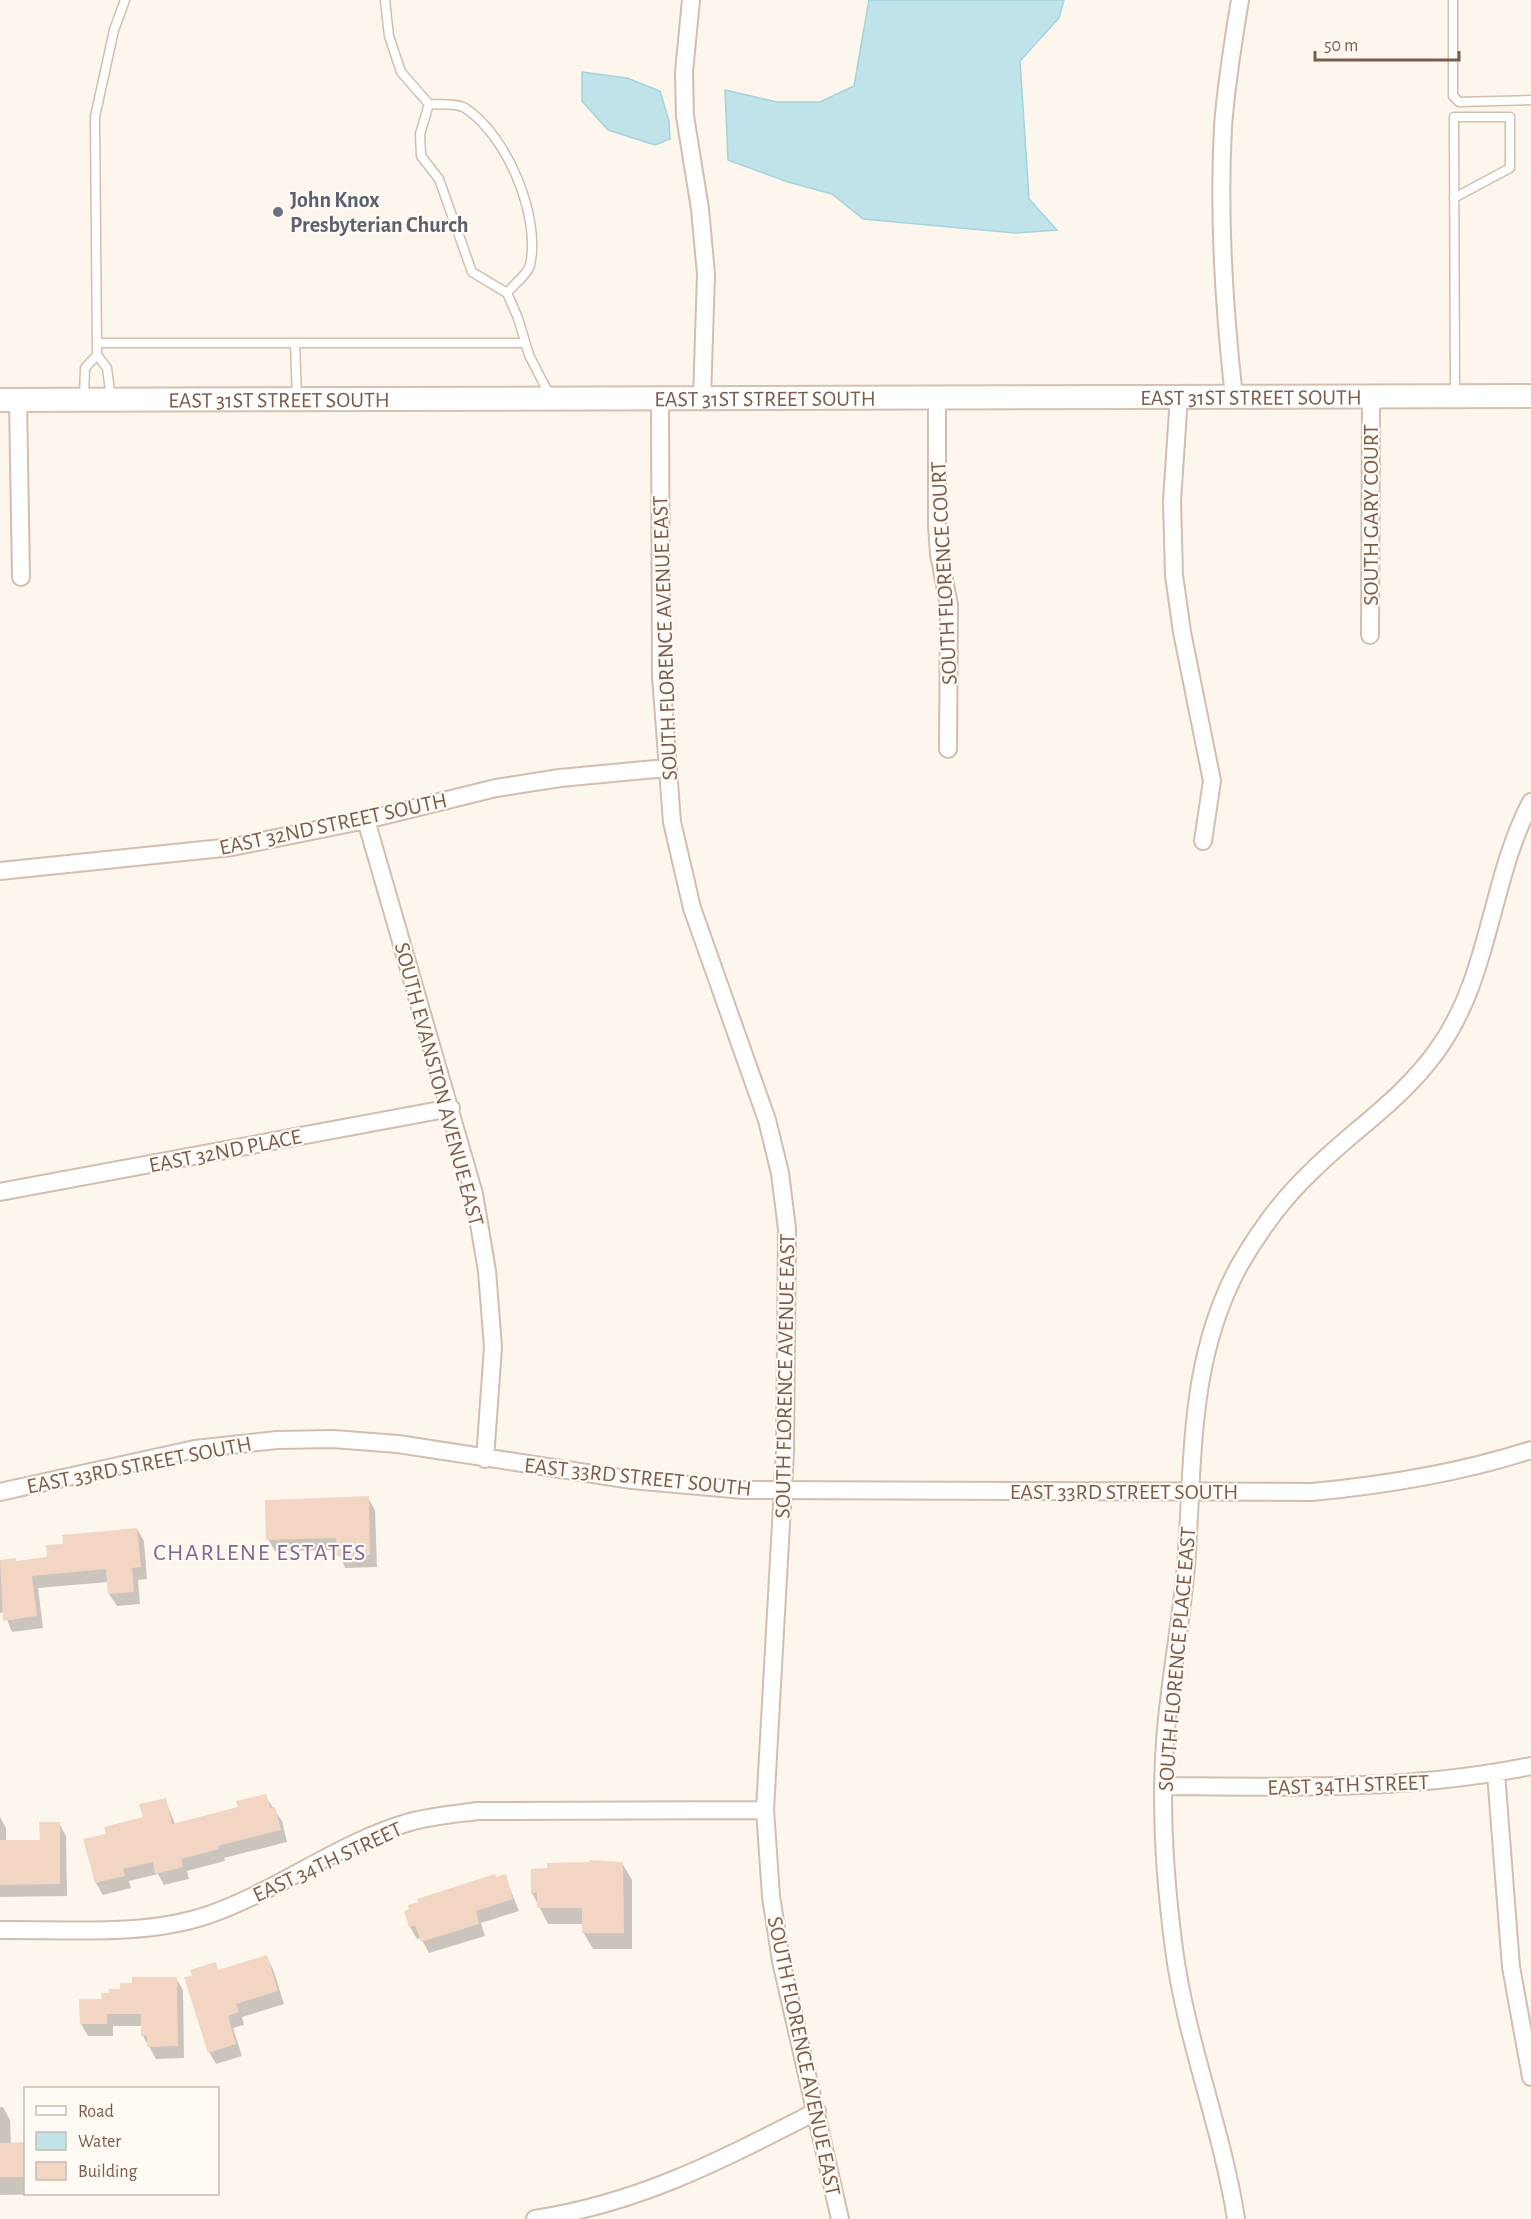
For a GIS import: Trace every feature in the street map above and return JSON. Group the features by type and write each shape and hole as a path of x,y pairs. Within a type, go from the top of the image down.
{"main road":[{"name":"EAST 31ST STREET SOUTH","path":"9,400 1531,396"}],"street":[{"path":"691,0 685,40 685,105 706,274 702,399"},
{"path":"1234,397 1223,269 1221,197 1227,85 1240,0"},
{"path":"1179,396 1172,501 1173,575 1212,781 1203,841"},
{"name":"SOUTH GARY COURT","path":"1370,634 1371,396"},
{"name":"SOUTH FLORENCE COURT","path":"937,397 937,525 939,554 949,605 948,749"},
{"name":"SOUTH FLORENCE AVENUE EAST","path":"660,399 661,676 666,768 672,822 692,908 749,1066 780,1173 787,1229 789,1279 784,1490 765,1810 771,1896 781,1961 795,2032 817,2111 840,2219"},
{"path":"9,400 21,577"},
{"name":"EAST 32ND STREET SOUTH","path":"0,871 211,850 366,820 496,788 560,778 666,768"},
{"name":"SOUTH FLORENCE PLACE EAST","path":"1236,2219 1189,2028 1174,1953 1164,1855 1163,1786 1168,1711 1186,1566 1194,1410 1202,1367 1211,1335 1240,1265 1284,1200 1316,1167 1389,1106 1439,1049 1463,1006 1478,972 1505,864 1518,827 1531,802"},
{"name":"SOUTH EVANSTON AVENUE EAST","path":"366,820 474,1194 487,1271 493,1347 485,1458"},
{"name":"EAST 32ND PLACE","path":"0,1192 451,1108"},
{"name":"EAST 33RD STREET SOUTH","path":"0,1492 195,1449 277,1440 333,1439 398,1444 632,1480 744,1490 1312,1492 1373,1486 1438,1475 1531,1450"},
{"name":"EAST 34TH STREET","path":"1163,1786 1350,1787 1429,1782 1531,1766"},
{"path":"1496,1773 1511,1966 1531,2077"},
{"name":"EAST 34TH STREET","path":"0,1930 135,1929 190,1920 236,1904 384,1831 411,1821 449,1815 478,1811 765,1810"},
{"path":"535,2219 572,2213 627,2199 671,2183 732,2156 817,2111"}],"lane":[{"path":"111,400 108,368 97,355 95,117 114,30 125,0"},
{"path":"385,0 389,36 401,72 429,104 464,107 491,133 519,181 532,227 530,267 507,293"},
{"path":"1453,0 1453,96 1459,102 1531,100"},
{"path":"429,104 420,134 421,156 439,179 472,272 507,293 525,343 552,399"},
{"path":"1454,198 1510,168 1510,117 1454,117 1454,198 1455,396"},
{"path":"97,343 525,343"},
{"path":"295,344 297,399"},
{"path":"84,400 84,368 97,355"}],"water":[{"path":"869,0 1064,0 1059,18 1020,61 1029,199 1057,230 1015,233 863,219 832,194 788,182 728,160 725,90 777,102 820,102 854,86"},
{"path":"582,72 627,78 660,91 669,121 670,139 655,145 608,130 582,101"}],"building":[{"path":"369,1496 370,1555 336,1556 336,1538 266,1540 265,1500"},
{"path":"137,1528 141,1567 132,1568 134,1592 108,1594 106,1569 32,1576 37,1616 3,1621 0,1560 16,1558 16,1561 47,1557 46,1545 63,1544 62,1535"},
{"path":"266,1794 270,1808 275,1807 281,1830 218,1846 219,1849 181,1859 183,1867 155,1874 153,1862 123,1869 125,1876 95,1883 83,1839 106,1834 104,1827 143,1817 139,1804 166,1798 172,1824 238,1807 236,1801"},
{"path":"39,1822 60,1822 60,1884 0,1885 0,1840 40,1840"},
{"path":"589,1860 623,1862 624,1933 582,1933 582,1908 537,1908 537,1892 531,1894 531,1869 547,1868 547,1863 589,1862"},
{"path":"495,1874 496,1877 506,1874 513,1899 476,1911 479,1924 421,1942 415,1925 409,1927 404,1911 409,1909 408,1905 418,1902 417,1899"},
{"path":"267,1955 278,1991 236,2004 239,2012 228,2016 236,2044 208,2053 184,1977 192,1976 190,1970 216,1962 218,1970"},
{"path":"132,1977 177,1977 178,2046 147,2047 147,2036 141,2036 141,2014 107,2014 107,2024 80,2024 79,1999 102,1999 101,1993 109,1993 109,1989 120,1989 120,1983 132,1983"},
{"path":"24,2142 24,2177 0,2177 0,2143"}],"place":[{"name":"John Knox Presbyterian Church","path":"278,212"}],"district":[{"name":"CHARLENE ESTATES","path":"260,1552"}]}
